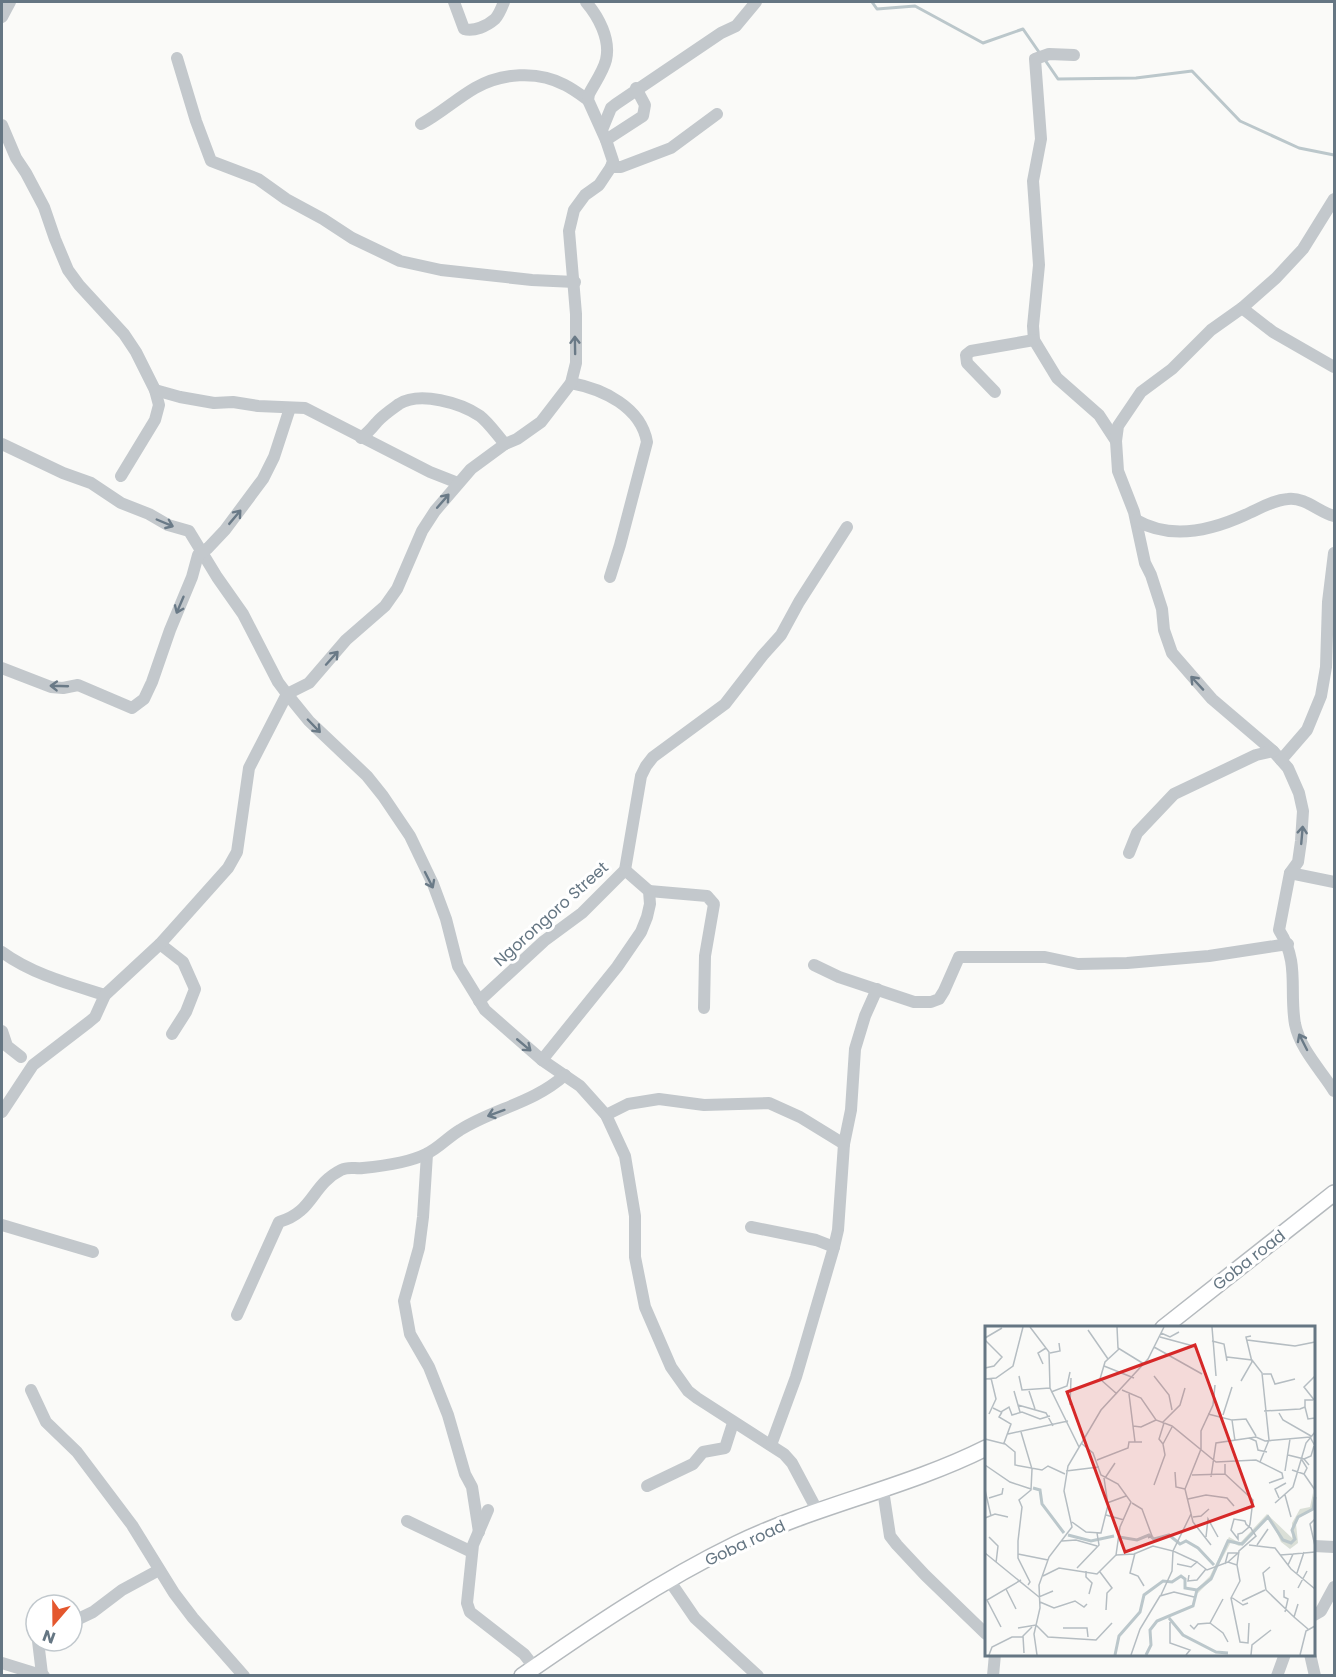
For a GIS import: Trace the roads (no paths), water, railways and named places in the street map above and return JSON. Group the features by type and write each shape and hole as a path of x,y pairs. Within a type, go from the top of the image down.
{"main road":[{"name":"Goba road","path":"1166,1326 1335,1192"},
{"name":"Goba road","path":"527,1673 643,1594 736,1544 818,1510 883,1490 985,1449"}],"street":[{"path":"2,16 10,2"},
{"path":"454,2 464,29 469,31 496,18 504,2"},
{"path":"586,2 594,12 606,37 607,50 605,63 588,100"},
{"path":"604,135 611,108 636,88 721,33 736,26 756,2"},
{"path":"1074,55 1049,54 1035,59 1041,139 1033,181 1039,266 1033,326 1034,340 1057,378 1099,415 1116,441"},
{"path":"177,58 196,122 211,160 258,179 286,199 352,238 400,261 428,268 532,280 574,282"},
{"path":"2,1112 33,1065 94,1017 105,995 160,944 228,868 237,852 249,768 287,694 309,683 346,640 385,606 397,589 422,531 458,483 471,469 505,444 517,439 541,422 571,383 576,363 574,282 569,240 574,210 585,195 599,185 613,161 588,100 564,84 542,76 513,76 477,87 421,123"},
{"path":"604,135 643,116 645,105 636,88"},
{"path":"611,167 621,167 670,148 717,114"},
{"path":"2,125 16,158 44,207 68,270 124,334 155,390 159,405 155,420 121,476"},
{"path":"1335,199 1303,249 1276,278 1242,308 1211,330 1172,369 1141,392 1118,426 1116,441 1118,471 1136,520 1145,563 1162,609 1164,630 1172,653 1212,699 1288,768 1299,793 1303,811 1298,862 1290,873 1279,930 1288,944 1294,976 1295,1026 1301,1042 1335,1091"},
{"path":"1242,308 1273,332 1335,367"},
{"path":"995,392 967,363 966,355 971,351 1034,340"},
{"path":"571,383 613,397 632,412 645,432 647,442 610,577"},
{"path":"155,390 214,403 233,402 258,406 305,408 430,472 458,483"},
{"path":"361,438 381,417 402,402 428,399 457,405 480,416 505,444"},
{"path":"2,668 51,687 63,688 78,685 132,708 144,699 192,577 198,555 225,530 263,479 274,457 290,408"},
{"path":"2,444 63,473 91,483 129,507 149,514 168,525 189,531 243,614 278,682 309,721 367,776 401,822 433,884 446,919 458,966 484,1010 542,1060 580,1086 606,1114 625,1156 635,1216 635,1257 645,1307 670,1367 688,1391 733,1423 771,1445 792,1463 818,1510"},
{"path":"1136,520 1149,528 1172,533 1204,530 1290,498 1313,505 1335,516"},
{"name":"Ngorongoro Street","path":"479,1001 544,941 582,913 625,870 641,776 646,765 653,757 725,704 781,635 799,602 847,527"},
{"path":"1129,853 1137,833 1174,794 1256,755 1277,756 1307,730 1320,696 1326,667 1328,602 1335,553"},
{"path":"625,870 649,891 707,896 714,904 705,956 704,1008"},
{"path":"1290,873 1335,882"},
{"path":"542,1060 617,967 641,932 649,910 649,891"},
{"path":"160,944 183,962 195,989 186,1011 172,1034"},
{"path":"814,965 839,977 914,1002 931,1002 939,999 944,991 959,957 1045,957 1078,964 1126,963 1209,956 1288,944"},
{"path":"2,952 14,961 57,979 105,995"},
{"path":"771,1445 796,1377 838,1230 844,1144 851,1110 855,1048 877,989"},
{"path":"2,1031 7,1046 21,1057"},
{"path":"237,1315 279,1222 303,1211 323,1182 345,1168 384,1165 427,1154 460,1130 525,1102 552,1086 565,1075"},
{"path":"606,1114 628,1104 659,1099 704,1105 769,1103 800,1117 844,1144"},
{"path":"427,1154 423,1217 418,1248 404,1301 410,1334 429,1367 448,1415 465,1474 472,1487 479,1532"},
{"path":"2,1225 93,1252"},
{"path":"751,1227 816,1240 834,1247"},
{"path":"30,1390 46,1422 77,1452 132,1526 159,1570 193,1618 244,1676"},
{"path":"647,1486 693,1464 704,1452 725,1448 733,1423"},
{"path":"883,1490 890,1536 925,1575 985,1632"},
{"path":"488,1510 472,1552 467,1603 470,1612 524,1654 527,1673"},
{"path":"407,1521 472,1552"},
{"path":"1315,1546 1335,1547"},
{"path":"84,1616 122,1590 159,1570"},
{"path":"669,1580 695,1618 758,1676"},
{"path":"1315,1614 1321,1611 1335,1587"},
{"path":"2,1663 39,1674 39,1653"},
{"path":"993,1676 995,1656"},
{"path":"1277,1676 1284,1656"},
{"path":"1311,1656 1316,1676"}],"waterway":[{"path":"872,2 877,9 915,6 983,43 1023,29 1041,55"},
{"path":"1045,60 1058,79 1136,78 1192,71 1240,121 1299,148 1334,155"}]}
